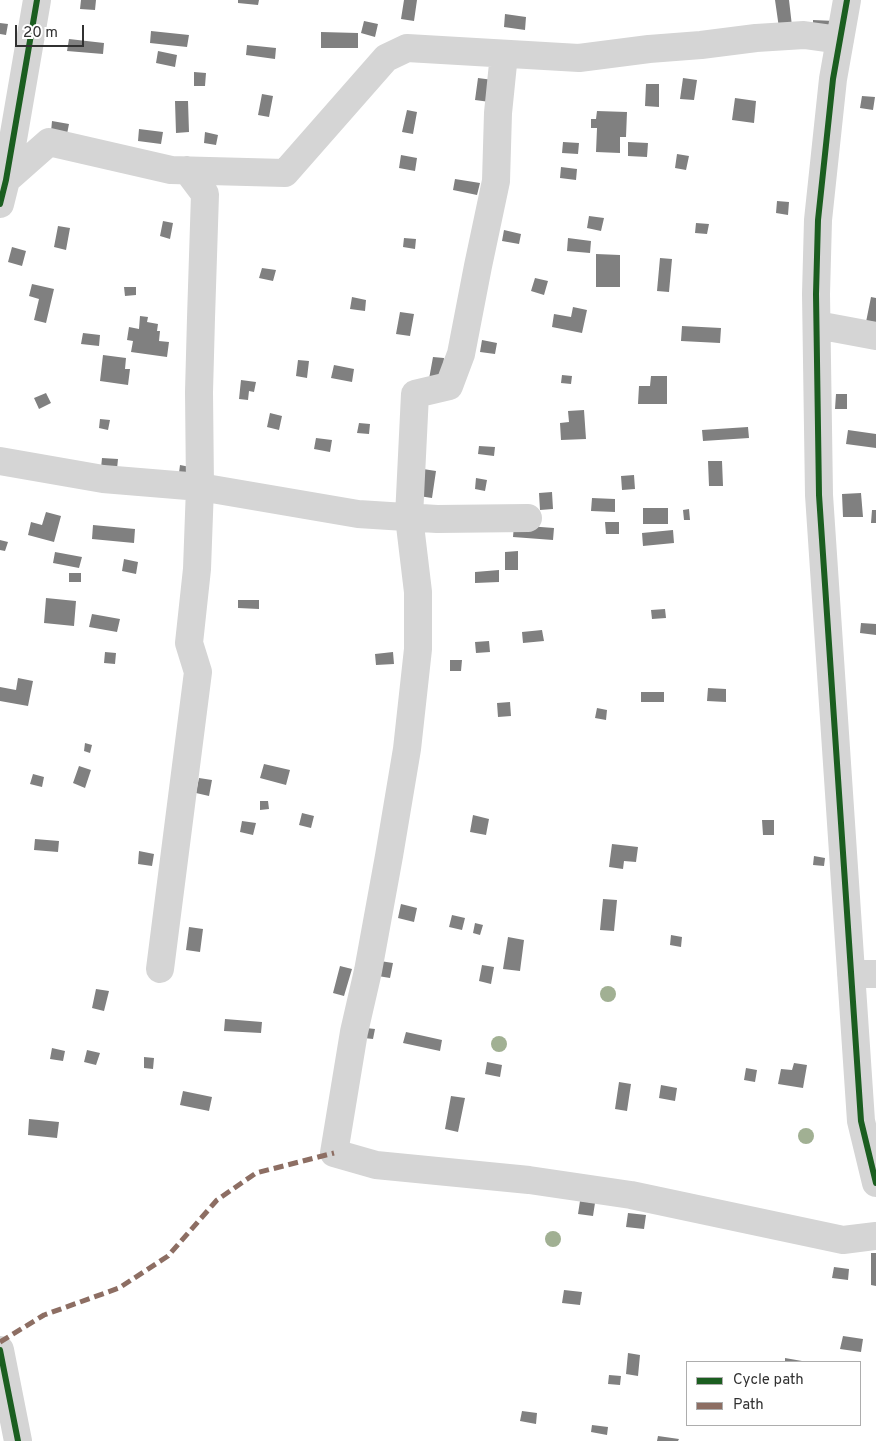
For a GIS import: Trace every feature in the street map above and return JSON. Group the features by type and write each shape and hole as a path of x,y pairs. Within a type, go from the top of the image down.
{"street":[{"path":"2,188 37,0"},
{"path":"847,0 833,79 818,220 819,495 864,974 861,1121 876,1183"},
{"path":"2,188 49,142 171,170 285,173 386,58 407,48 579,58 756,38 804,35 840,40"},
{"path":"504,54 498,113 496,182 461,354 449,386 415,394 409,517 418,592 418,649 407,749 368,972 354,1032 334,1153 376,1165 529,1180 631,1195 843,1240 876,1236"},
{"path":"160,969 198,672 188,643 197,569 200,487 199,392 205,194 187,170"},
{"path":"817,325 876,336"},
{"path":"0,461 104,478 200,487 358,514 437,519 528,518"},
{"path":"0,1350 18,1441"}],"building":[{"path":"81,0 96,0 95,10 80,9"},
{"path":"238,0 259,0 258,5 238,3"},
{"path":"404,0 417,0 414,21 401,19"},
{"path":"775,0 789,0 792,26 779,28"},
{"path":"505,14 526,17 525,30 504,27"},
{"path":"813,20 835,21 835,29 813,28"},
{"path":"364,21 378,24 375,37 361,33"},
{"path":"0,23 8,24 6,35 0,34"},
{"path":"151,31 189,35 187,47 150,43"},
{"path":"321,32 358,33 358,48 321,48"},
{"path":"69,39 104,43 103,54 67,51"},
{"path":"247,45 276,48 275,59 246,55"},
{"path":"158,51 177,55 175,67 156,63"},
{"path":"194,72 206,73 205,86 194,86"},
{"path":"478,78 493,80 490,102 475,100"},
{"path":"683,78 697,80 694,100 680,99"},
{"path":"646,84 659,84 659,107 645,106"},
{"path":"262,94 273,96 269,117 258,115"},
{"path":"862,96 875,97 873,110 860,108"},
{"path":"735,98 756,101 754,123 732,120"},
{"path":"175,101 188,101 189,132 176,133"},
{"path":"407,110 417,112 413,134 402,132"},
{"path":"597,111 627,112 626,137 620,137 620,153 596,152 597,128 591,128 591,119 596,119"},
{"path":"52,121 69,124 67,134 51,132"},
{"path":"139,129 163,132 161,144 138,141"},
{"path":"205,132 218,135 216,145 204,143"},
{"path":"563,142 579,143 578,154 562,153"},
{"path":"628,142 648,143 647,157 628,156"},
{"path":"677,154 689,156 686,170 675,168"},
{"path":"401,155 417,158 415,171 399,168"},
{"path":"561,167 577,169 576,180 560,178"},
{"path":"455,179 480,183 477,195 453,190"},
{"path":"777,201 789,202 788,215 776,213"},
{"path":"589,216 604,218 601,231 587,228"},
{"path":"163,221 173,223 170,239 160,236"},
{"path":"696,223 709,224 707,234 695,233"},
{"path":"58,226 70,228 66,250 54,247"},
{"path":"504,230 521,234 519,244 502,241"},
{"path":"404,238 416,239 415,249 403,247"},
{"path":"568,238 591,241 590,253 567,251"},
{"path":"12,247 26,251 22,266 8,262"},
{"path":"596,254 620,255 620,287 596,287"},
{"path":"660,258 672,259 669,292 657,291"},
{"path":"262,268 276,270 273,281 259,278"},
{"path":"535,278 548,281 544,295 531,291"},
{"path":"32,284 54,289 46,323 34,320 39,299 29,296"},
{"path":"124,287 136,287 136,295 125,296"},
{"path":"352,297 366,300 365,311 350,309"},
{"path":"871,297 876,298 876,329 865,327"},
{"path":"573,307 587,310 582,333 552,327 554,314 571,317"},
{"path":"400,312 414,314 410,336 396,334"},
{"path":"140,316 148,317 147,322 158,324 157,331 160,331 159,341 169,342 167,357 131,352 133,341 127,340 129,327 139,329"},
{"path":"682,326 721,328 720,343 681,341"},
{"path":"83,333 100,335 99,346 81,344"},
{"path":"482,340 497,343 495,354 480,352"},
{"path":"103,355 126,358 125,369 130,369 128,385 100,381"},
{"path":"433,357 444,358 442,381 429,379"},
{"path":"298,360 309,361 307,378 296,376"},
{"path":"334,365 354,369 352,382 331,378"},
{"path":"562,375 572,376 571,384 561,383"},
{"path":"651,376 667,376 667,404 638,404 639,386 650,386"},
{"path":"241,380 256,382 254,392 249,391 248,400 239,399"},
{"path":"46,393 51,403 39,409 34,398"},
{"path":"836,394 847,394 847,409 835,409"},
{"path":"584,410 586,439 561,440 560,423 569,422 568,411"},
{"path":"270,413 282,416 279,430 267,427"},
{"path":"100,419 110,420 108,430 99,428"},
{"path":"359,423 370,424 369,434 357,433"},
{"path":"748,427 749,438 703,441 702,430"},
{"path":"848,430 876,434 876,448 846,444"},
{"path":"316,438 332,440 330,452 314,449"},
{"path":"479,446 495,447 494,456 478,454"},
{"path":"102,458 118,459 117,469 101,468"},
{"path":"708,461 722,461 723,486 709,486"},
{"path":"180,465 190,467 189,482 178,481"},
{"path":"423,469 436,471 432,498 419,496"},
{"path":"634,475 635,489 622,490 621,476"},
{"path":"476,478 487,480 485,491 475,489"},
{"path":"552,492 553,509 540,510 539,493"},
{"path":"861,493 863,517 843,517 842,494"},
{"path":"592,498 615,499 615,512 591,511"},
{"path":"643,508 668,508 668,524 643,524"},
{"path":"689,509 690,520 684,520 683,510"},
{"path":"872,510 876,510 876,523 871,523"},
{"path":"46,512 61,516 54,542 28,535 31,522 42,525"},
{"path":"605,522 619,522 619,534 606,534"},
{"path":"93,525 135,529 134,543 92,539"},
{"path":"514,525 554,528 553,540 513,537"},
{"path":"673,530 674,543 643,546 642,533"},
{"path":"0,540 8,542 5,551 0,550"},
{"path":"518,551 518,570 505,570 505,552"},
{"path":"55,552 82,557 79,568 53,563"},
{"path":"124,559 138,562 136,574 122,571"},
{"path":"499,570 499,582 475,583 475,572"},
{"path":"69,573 81,573 81,582 69,582"},
{"path":"46,598 76,601 74,626 44,623"},
{"path":"238,600 259,600 259,609 238,608"},
{"path":"665,609 666,618 652,619 651,610"},
{"path":"92,614 120,619 117,632 89,627"},
{"path":"861,623 876,624 876,635 860,633"},
{"path":"542,630 544,641 523,643 522,632"},
{"path":"489,641 490,652 476,653 475,642"},
{"path":"105,652 116,653 115,664 104,663"},
{"path":"393,652 394,664 376,665 375,654"},
{"path":"450,660 462,660 461,671 450,671"},
{"path":"18,678 33,681 28,706 0,701 0,687 16,690"},
{"path":"708,688 726,689 726,702 707,701"},
{"path":"641,692 664,692 664,702 641,702"},
{"path":"510,702 511,716 498,717 497,703"},
{"path":"597,708 607,710 606,720 595,718"},
{"path":"85,743 92,745 90,753 84,751"},
{"path":"264,764 290,770 286,785 260,778"},
{"path":"79,766 91,770 85,788 73,783"},
{"path":"33,774 44,777 42,787 30,784"},
{"path":"199,778 212,780 209,796 196,793"},
{"path":"260,801 268,801 269,809 260,810"},
{"path":"302,813 314,816 311,828 299,825"},
{"path":"473,815 489,819 486,835 470,832"},
{"path":"762,820 774,820 774,835 763,835"},
{"path":"242,821 256,823 253,835 240,832"},
{"path":"35,839 59,841 58,852 34,850"},
{"path":"612,844 638,847 636,862 624,861 623,869 609,867"},
{"path":"139,851 154,854 152,866 138,864"},
{"path":"814,856 825,858 824,866 813,865"},
{"path":"603,899 617,900 614,931 600,930"},
{"path":"401,904 417,908 414,922 398,918"},
{"path":"452,915 465,918 462,930 449,927"},
{"path":"475,923 483,925 480,935 473,933"},
{"path":"189,927 203,929 200,952 186,950"},
{"path":"671,935 682,937 681,947 670,945"},
{"path":"508,937 524,940 520,971 503,969"},
{"path":"380,961 393,963 390,978 378,976"},
{"path":"482,965 494,967 491,984 479,981"},
{"path":"340,966 352,969 344,996 333,993"},
{"path":"96,989 109,991 104,1011 92,1008"},
{"path":"225,1019 262,1022 261,1033 224,1031"},
{"path":"366,1028 375,1029 373,1039 364,1038"},
{"path":"406,1032 442,1040 440,1051 403,1043"},
{"path":"52,1048 65,1051 63,1061 50,1059"},
{"path":"87,1050 100,1053 96,1065 84,1062"},
{"path":"144,1057 154,1058 153,1069 144,1068"},
{"path":"487,1062 502,1065 500,1077 485,1074"},
{"path":"794,1063 807,1065 803,1088 778,1084 781,1069 792,1070"},
{"path":"746,1068 757,1070 755,1082 744,1080"},
{"path":"619,1082 631,1084 627,1111 615,1109"},
{"path":"661,1085 677,1088 675,1101 659,1098"},
{"path":"183,1091 212,1097 209,1111 180,1105"},
{"path":"451,1096 465,1098 458,1132 445,1129"},
{"path":"29,1119 59,1122 57,1138 28,1135"},
{"path":"580,1201 595,1203 593,1216 578,1214"},
{"path":"628,1213 646,1215 644,1229 626,1227"},
{"path":"871,1253 876,1253 876,1286 871,1285"},
{"path":"834,1267 849,1269 848,1280 832,1278"},
{"path":"564,1290 582,1292 580,1305 562,1303"},
{"path":"843,1336 863,1339 861,1352 840,1349"},
{"path":"628,1353 640,1355 638,1376 626,1374"},
{"path":"785,1358 802,1361 785,1361"},
{"path":"609,1375 621,1376 620,1385 608,1384"},
{"path":"522,1411 537,1413 536,1424 520,1421"},
{"path":"592,1425 608,1427 607,1435 591,1432"},
{"path":"658,1436 679,1439 678,1441 657,1441"}],"marked path":[{"path":"0,1342 44,1315 119,1288 168,1256 217,1200 256,1173 334,1153"}],"cycle path":[{"path":"0,204 6,180 37,0"},
{"path":"847,0 833,79 818,220 816,294 819,495 861,1121 876,1183"},
{"path":"0,1350 18,1441"}]}
